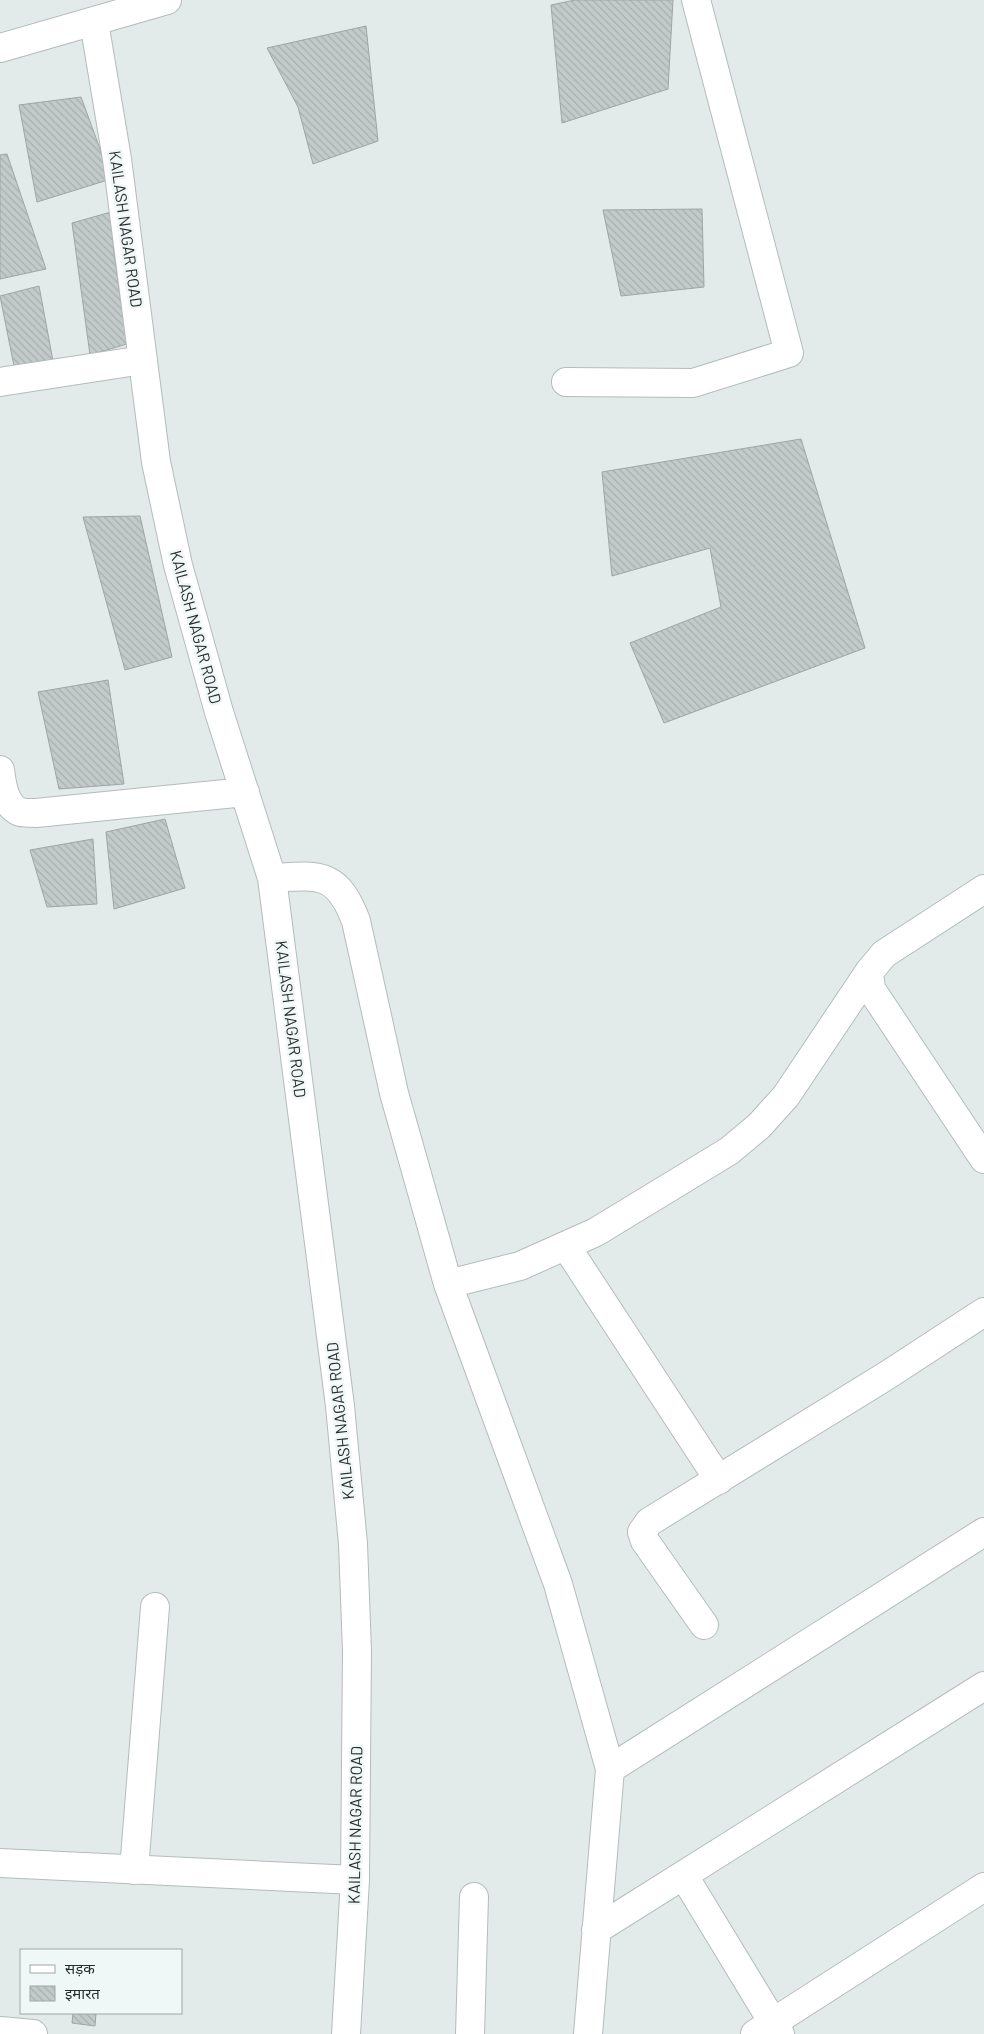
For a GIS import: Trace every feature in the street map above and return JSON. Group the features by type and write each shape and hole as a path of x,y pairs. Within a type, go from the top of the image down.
{"street":[{"path":"0,48 168,0"},
{"path":"566,382 693,383 789,352 696,0"},
{"name":"KAILASH NAGAR ROAD","path":"94,22 117,159 156,462 178,565 219,712 272,878 340,1406 353,1544 357,1651 355,1880 346,2034"},
{"path":"0,382 143,360"},
{"path":"0,770 4,792 11,805 20,812 36,813 245,792"},
{"path":"272,878 311,876 326,880 339,889 349,904 356,921 394,1094 448,1284 558,1584 610,1769 588,2034"},
{"path":"448,1284 520,1266 596,1232 729,1151 759,1126 786,1096 868,972 884,954 984,889"},
{"path":"868,972 871,989 984,1159"},
{"path":"566,1246 719,1480"},
{"path":"704,1625 645,1541 642,1532 650,1522 984,1312"},
{"path":"610,1769 984,1532"},
{"path":"134,1870 155,1607"},
{"path":"596,1930 984,1686"},
{"path":"0,1863 355,1880"},
{"path":"684,1876 769,2030 984,1888"},
{"path":"470,2034 474,1897"},
{"path":"0,2031 33,2034"}],"building":[{"path":"575,0 673,0 668,89 562,123 551,5"},
{"path":"366,26 378,141 313,164 298,107 267,48"},
{"path":"81,97 111,179 37,202 19,105"},
{"path":"7,154 46,269 0,279 0,155"},
{"path":"702,209 704,287 621,296 603,210"},
{"path":"111,212 114,253 127,344 90,355 72,223"},
{"path":"39,286 53,361 14,366 0,296"},
{"path":"801,439 865,648 664,723 630,643 721,607 710,548 612,576 602,472"},
{"path":"140,516 172,657 125,670 83,517"},
{"path":"108,680 124,784 59,789 38,692"},
{"path":"165,819 185,888 114,909 106,832"},
{"path":"93,839 97,904 47,907 30,850"},
{"path":"73,2014 96,2014 95,2026 72,2023"}]}
